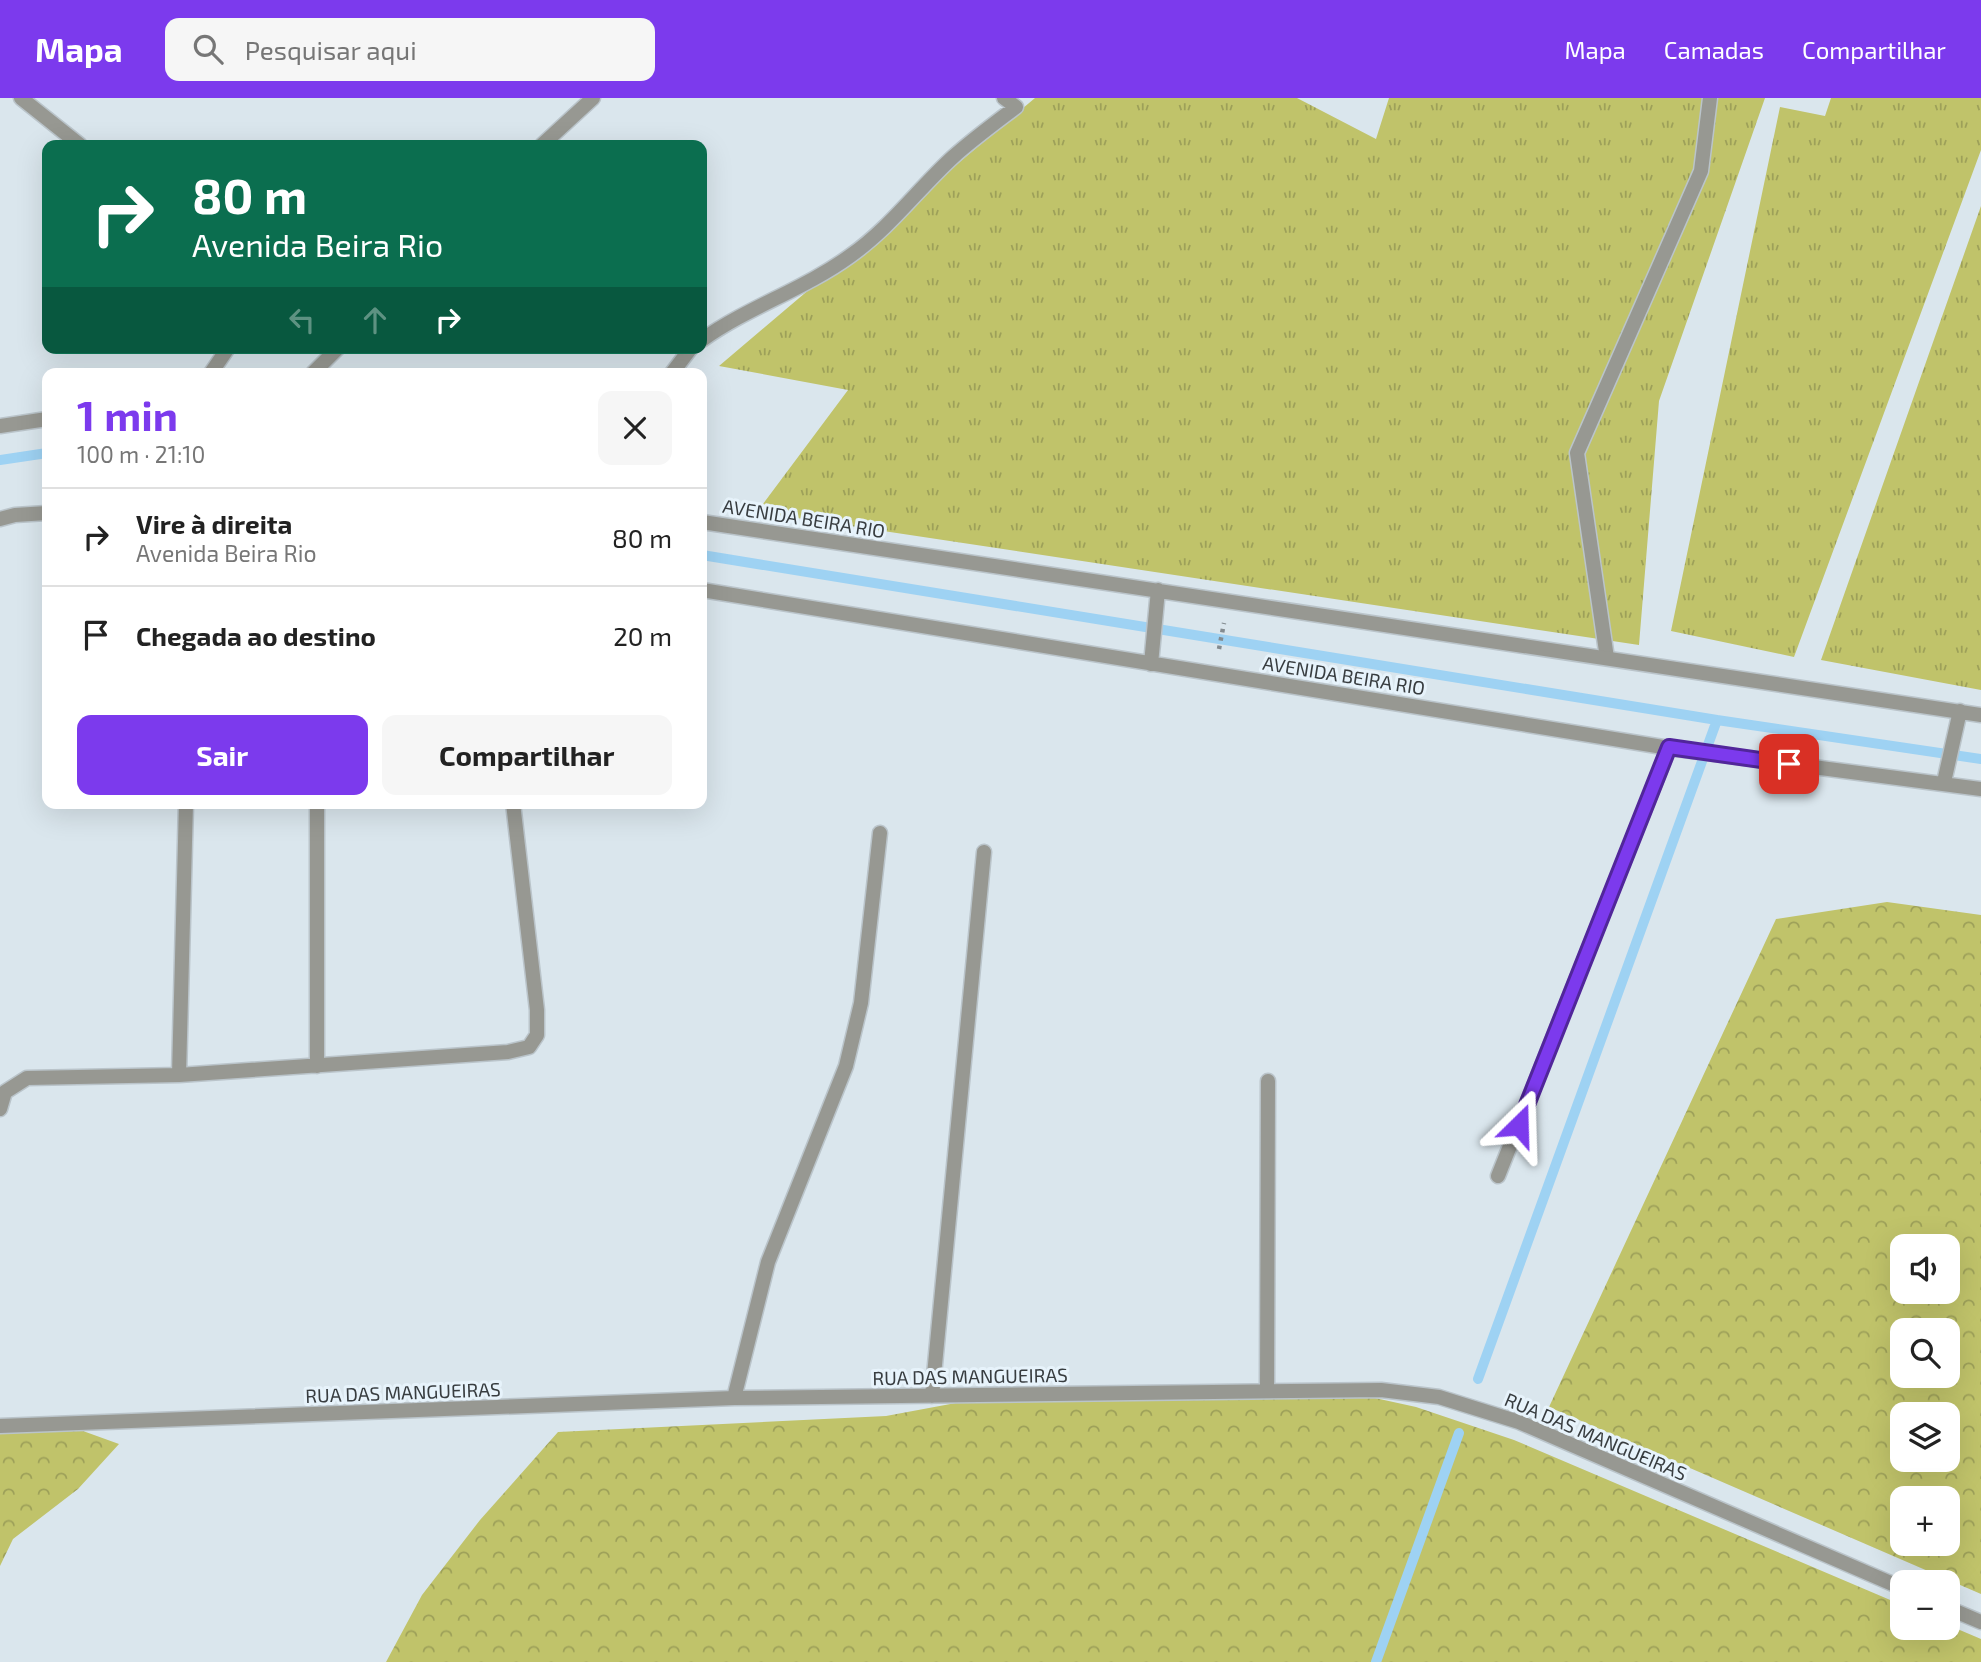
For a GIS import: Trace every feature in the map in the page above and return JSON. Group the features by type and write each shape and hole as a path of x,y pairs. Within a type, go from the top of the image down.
{"street":[{"path":"21,98 74,140"},
{"path":"547,140 593,98"},
{"path":"707,336 794,292 851,256 901,213 952,157 1016,107 1004,98"},
{"path":"1607,658 1577,453 1701,171 1710,98"},
{"path":"318,368 332,354"},
{"path":"676,368 686,354"},
{"path":"0,426 42,420"},
{"path":"0,519 42,513"},
{"name":"AVENIDA BEIRA RIO","path":"707,523 1981,715"},
{"path":"1151,664 1158,590"},
{"name":"AVENIDA BEIRA RIO","path":"707,591 1688,750 1945,776 1981,789"},
{"path":"1945,776 1960,711"},
{"path":"1498,1176 1669,747"},
{"path":"179,1075 186,809"},
{"path":"317,809 317,1066"},
{"path":"0,1109 5,1093 27,1078 179,1075 508,1052 529,1047 537,1035 537,1010 514,809"},
{"path":"734,1398 768,1262 846,1066 861,1003 880,833"},
{"path":"932,1395 984,852"},
{"path":"1268,1082 1268,1391"},
{"name":"RUA DAS MANGUEIRAS","path":"0,1426 734,1398 1393,1391 1439,1397 1519,1422 1890,1583"},
{"path":"1960,1613 1981,1622"}],"path":[{"path":"1215,674 1227,601"}],"green space":[{"path":"1035,98 1297,98 1376,139 1389,98 1765,98 1659,401 1639,645 757,512 848,390 719,366"},
{"path":"1831,98 1981,98 1981,150 1794,657 1671,631 1780,107 1825,116"},
{"path":"1981,206 1981,690 1821,660"},
{"path":"1887,902 1981,915 1981,1594 1960,1585 1960,1570 1926,1570 1893,1556 1960,1556 1960,1486 1890,1486 1890,1555 1549,1407 1776,919"},
{"path":"988,1397 1375,1398 1416,1407 1514,1440 1890,1600 1890,1640 1960,1640 1960,1630 1981,1639 1981,1662 386,1662 422,1595 480,1520 558,1432 886,1416"},
{"path":"0,1418 47,1418 119,1444 78,1489 13,1539 0,1566"}],"waterway":[{"path":"0,460 42,454"},
{"path":"707,556 1717,720"},
{"path":"1478,1379 1717,720 1981,759"},
{"path":"1376,1662 1459,1433"}],"route":[{"path":"1519,1125 1669,747 1789,764"}]}
